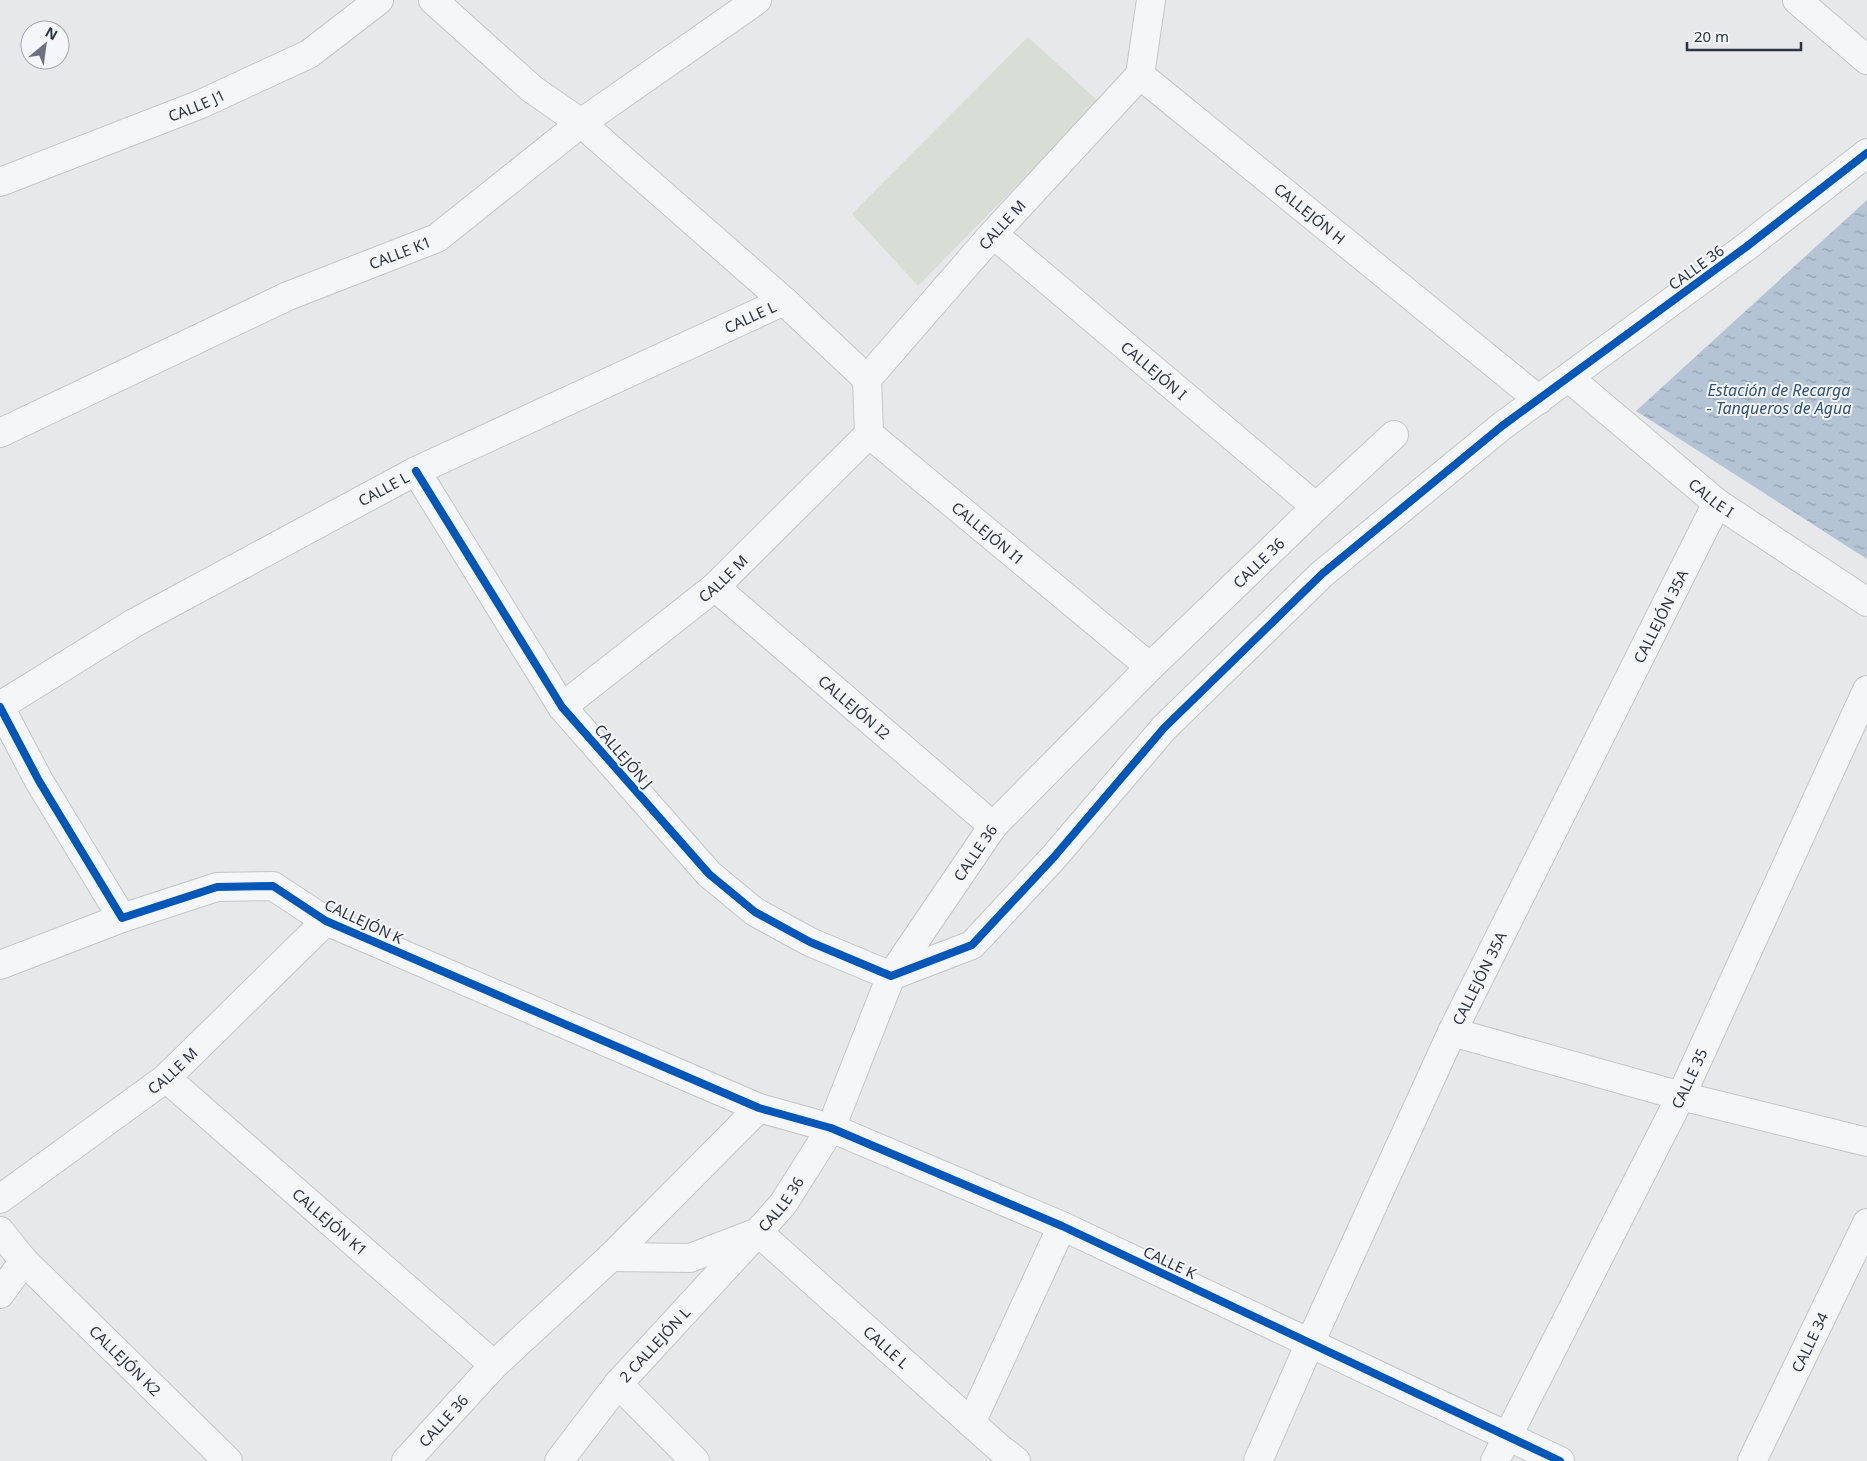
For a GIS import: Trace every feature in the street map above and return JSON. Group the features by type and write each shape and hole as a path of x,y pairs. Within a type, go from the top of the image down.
{"street":[{"name":"CALLE J1","path":"0,182 201,104 309,54 378,0"},
{"path":"433,0 532,90 581,123 784,301 867,378 869,434"},
{"name":"CALLE K1","path":"0,433 288,296 437,238 581,123 757,0"},
{"path":"1140,75 1151,0"},
{"path":"1797,0 1867,60"},
{"name":"CALLE M","path":"867,378 993,234 1140,75"},
{"name":"CALLEJÓN H","path":"1140,75 1539,400"},
{"name":"CALLE 36","path":"891,976 972,945 1054,857 1164,728 1322,574 1502,426 1570,378 1746,247 1867,153"},
{"name":"CALLEJÓN I","path":"993,234 1316,507"},
{"name":"CALLE L","path":"0,706 134,623 416,471 784,301"},
{"name":"CALLE I","path":"1570,378 1716,504 1867,602"},
{"name":"CALLE M","path":"562,706 715,587 869,434"},
{"name":"CALLEJÓN I1","path":"869,434 1150,667"},
{"name":"CALLE 36","path":"611,1257 690,1258 758,1232 783,1204 831,1128 891,976 993,826 1150,667 1394,434"},
{"name":"CALLEJÓN J","path":"416,471 562,706 709,874 755,912 810,942 891,976"},
{"name":"CALLEJÓN 35A","path":"1258,1461 1452,1032 1716,504"},
{"name":"CALLEJÓN I2","path":"715,587 993,826"},
{"name":"CALLE 35","path":"1495,1461 1681,1096 1867,690"},
{"path":"0,706 39,781 122,918"},
{"name":"CALLEJÓN K","path":"0,965 122,918 216,887 273,886 326,921 759,1108"},
{"name":"CALLE M","path":"0,1199 166,1078 326,921"},
{"path":"1452,1032 1681,1096 1867,1142"},
{"name":"CALLEJÓN K1","path":"166,1078 494,1366"},
{"name":"CALLE 36","path":"406,1461 494,1366 611,1257 759,1108"},
{"name":"CALLE K","path":"759,1108 831,1128 1062,1226 1560,1461"},
{"name":"CALLE 34","path":"1752,1461 1867,1223"},
{"path":"971,1423 1062,1226"},
{"path":"0,1231 24,1261 0,1294"},
{"name":"CALLE L","path":"758,1232 971,1423 1000,1456"},
{"name":"2 CALLEJÓN L","path":"560,1461 618,1384 758,1232"},
{"name":"CALLEJÓN K2","path":"24,1261 228,1461"},
{"path":"618,1384 695,1461"}],"shaded area":[{"path":"1028,37 1099,102 918,286 852,214"}],"water":[{"name":"Estación de Recarga - Tanqueros de Agua","path":"1867,200 1867,559 1636,411"}],"cycle path":[{"path":"416,471 562,707 709,874 755,912 810,942 891,976 972,945 1054,857 1164,728 1322,574 1502,426 1746,247 1867,153"},
{"path":"0,707 39,781 122,918 217,887 273,886 326,921 759,1108 831,1128 1062,1226 1560,1461"}]}
